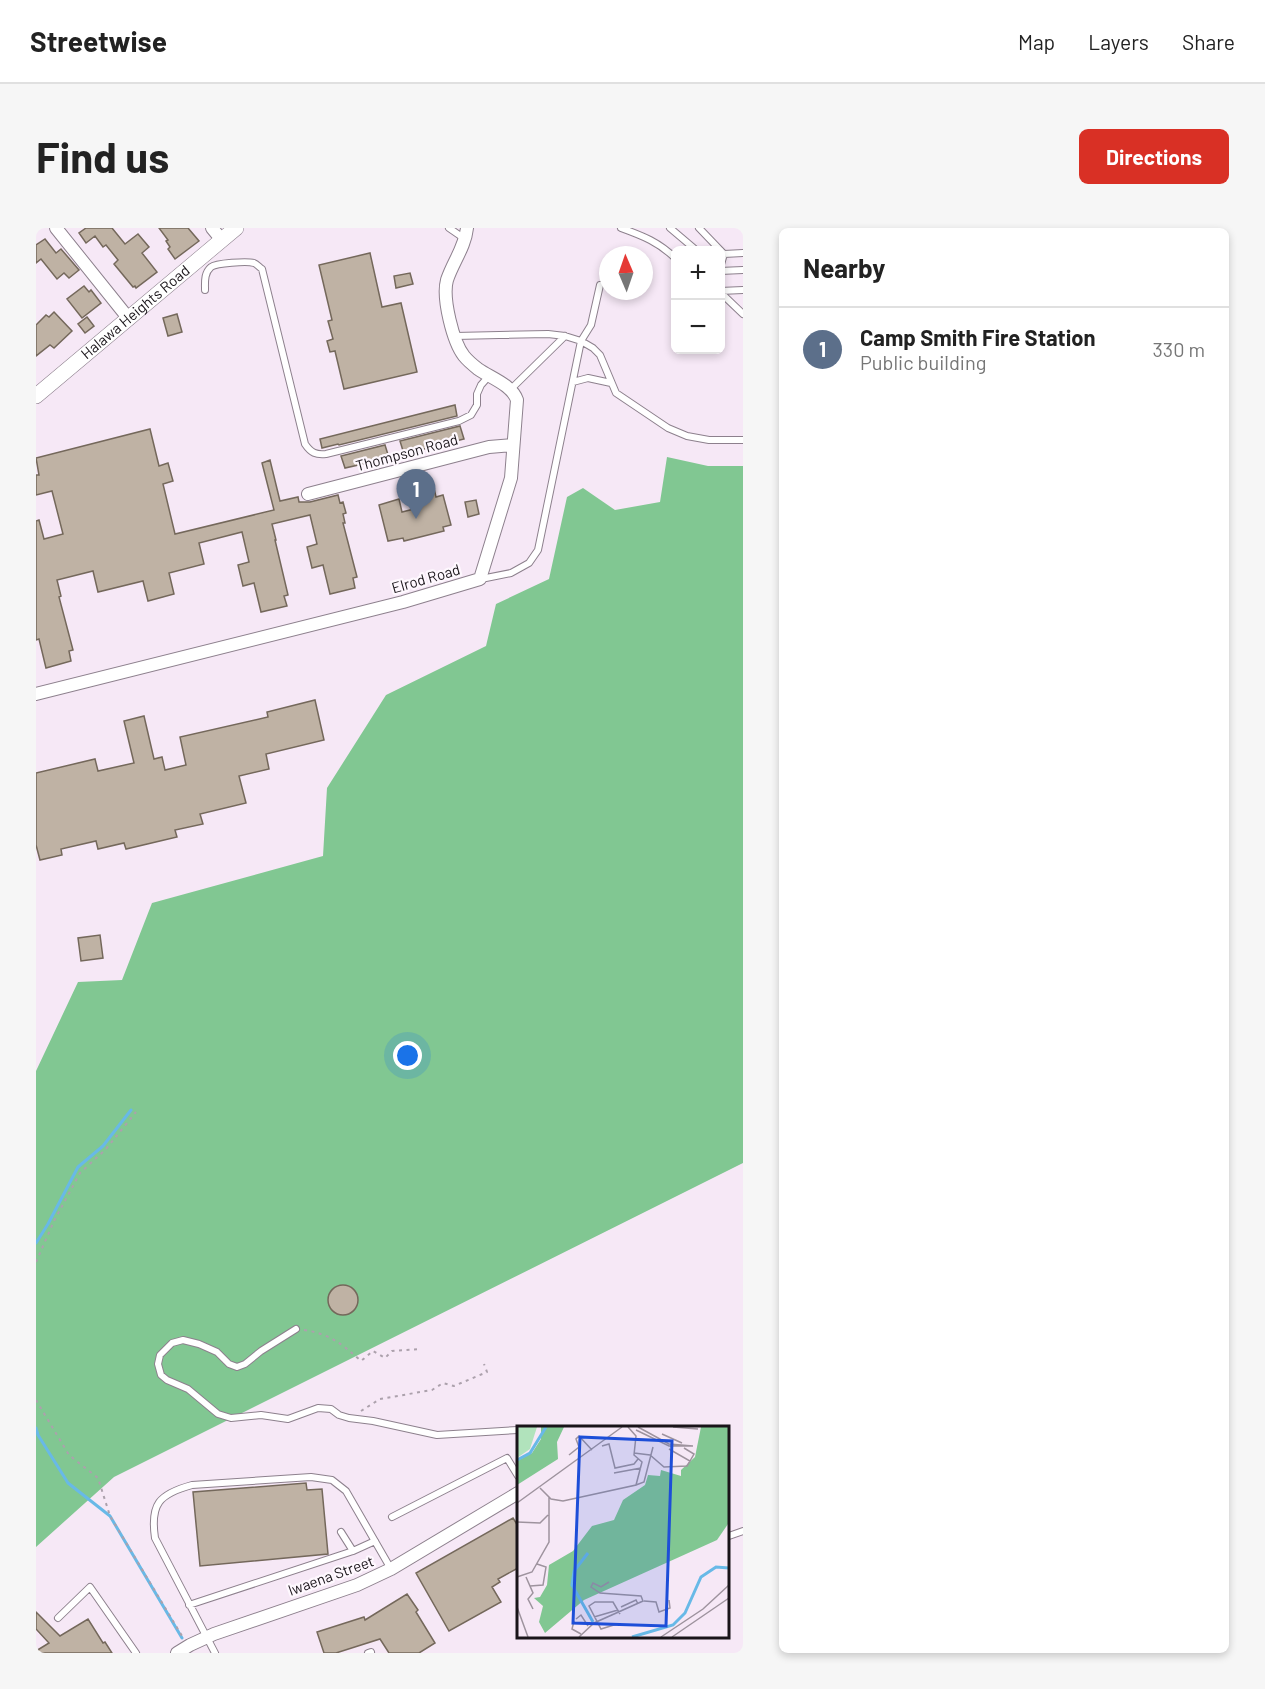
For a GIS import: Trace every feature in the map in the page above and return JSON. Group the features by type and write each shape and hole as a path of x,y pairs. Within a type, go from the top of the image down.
{"street":[{"path":"56,228 129,319"},
{"name":"Halawa Heights Road","path":"36,396 129,319 217,234 236,228"},
{"path":"466,234 447,282 446,296 454,336 464,357 511,389"},
{"name":"Elrod Road","path":"36,694 403,602 480,579 511,478 517,400 511,389"},
{"name":"Thompson Road","path":"308,494 489,447 513,445"},
{"name":"Iwaena Street","path":"177,1653 206,1637 238,1624 357,1585 391,1569 517,1494"}],"lane":[{"path":"449,228 466,234"},
{"path":"621,228 663,246 671,255"},
{"path":"670,228 691,246"},
{"path":"699,228 716,246"},
{"path":"725,254 743,253"},
{"path":"205,290 206,274 214,265 247,262 262,269 305,444 317,455 459,421 471,415 477,405 477,394 489,376"},
{"path":"725,270 743,270"},
{"path":"480,579 511,573 529,563 538,550 581,341 591,325 599,289"},
{"path":"725,292 743,290"},
{"path":"725,297 743,314"},
{"path":"454,336 548,334 581,341 600,355 616,393 668,428 687,436 709,440 743,440"},
{"path":"511,389 565,336"},
{"path":"573,382 588,378 611,383"},
{"path":"296,1329 245,1364 237,1366 229,1364 217,1352 199,1344 183,1340 172,1343 160,1354 160,1375 188,1389 218,1414 231,1418 261,1415 288,1419 318,1408 331,1409 349,1418 436,1435 517,1430"},
{"path":"392,1517 507,1458 517,1474"},
{"path":"215,1653 155,1538 152,1520 156,1507 174,1490 192,1485 299,1477 332,1480 346,1491 391,1569"},
{"path":"728,1535 743,1531"},
{"path":"341,1532 352,1551"},
{"path":"189,1605 352,1551 375,1541"},
{"path":"58,1618 90,1587 136,1653"}],"path":[{"path":"36,1262 54,1221 80,1173 106,1149 136,1112"},
{"path":"296,1329 321,1333 345,1346 361,1361 373,1351 385,1358 393,1351 420,1349"},
{"path":"349,1418 380,1399 432,1390 444,1383 454,1386 487,1372 484,1364"},
{"path":"36,1400 69,1455 98,1478 110,1516 182,1638 190,1645"}],"green space":[{"path":"667,457 708,466 743,466 743,1163 114,1477 36,1547 36,1071 78,982 122,980 152,903 323,856 327,788 386,695 486,646 496,604 549,579 567,497 583,488 615,510 660,502"}],"building":[{"path":"86,228 112,228 125,244 138,234 149,247 142,253 157,272 136,288 133,287 114,264 118,260 106,245 103,247 95,236 86,243 79,233"},
{"path":"159,228 188,228 199,241 175,259 168,249 170,247 166,241 168,240"},
{"path":"45,239 56,253 61,249 79,270 69,278 64,273 57,279 41,259 36,263 36,245"},
{"path":"370,253 382,307 401,303 417,372 344,389 335,351 330,352 327,341 333,339 328,321 332,320 319,265"},
{"path":"410,273 413,284 396,288 394,276"},
{"path":"84,286 89,292 91,290 101,303 82,318 67,299"},
{"path":"54,312 72,331 54,348 50,345 36,356 36,325 46,315 49,317"},
{"path":"177,314 182,332 168,336 163,318"},
{"path":"87,317 94,326 85,333 78,324"},
{"path":"455,405 457,416 322,448 320,439"},
{"path":"460,426 464,439 404,454 400,441"},
{"path":"150,429 159,466 168,463 173,481 163,484 175,534 274,510 262,463 270,460 280,501 298,497 299,502 310,502 338,495 340,503 343,502 346,513 343,514 345,523 343,523 357,577 353,578 355,588 330,594 323,565 312,568 307,547 317,544 310,515 272,524 288,595 284,596 287,606 261,612 254,583 243,586 238,565 249,562 242,532 199,543 204,564 169,573 174,594 148,601 143,581 98,592 93,571 57,580 61,596 59,597 73,650 69,651 71,661 46,668 39,639 36,640 36,521 39,520 44,539 63,534 52,491 36,495 36,475 39,475 36,458"},
{"path":"385,445 389,458 345,468 341,456"},
{"path":"434,488 436,497 443,495 451,525 443,527 444,531 404,541 403,538 388,541 379,505 399,499 402,512 418,508 414,493"},
{"path":"476,500 479,514 468,517 465,502"},
{"path":"315,700 324,740 266,754 269,769 239,776 246,803 200,814 203,824 175,830 177,837 126,849 124,843 98,849 96,841 61,849 62,855 40,860 36,845 36,773 95,759 98,771 134,763 124,721 144,716 154,759 162,757 165,770 186,765 180,737 268,717 267,712"},
{"path":"100,935 103,958 81,961 78,938"},
{"path":"343,1285 349,1286 357,1294 357,1306 349,1314 343,1315 337,1314 329,1306 328,1300 329,1294 337,1286"},
{"path":"306,1483 307,1490 322,1489 328,1554 200,1566 193,1492"},
{"path":"513,1518 517,1524 517,1569 498,1579 500,1582 492,1587 501,1602 449,1631 416,1573"},
{"path":"407,1594 435,1643 419,1653 389,1653 380,1639 336,1653 324,1653 317,1632 364,1617 365,1620"},
{"path":"36,1612 60,1636 88,1619 112,1653 36,1653 49,1643 36,1629"}],"waterway":[{"path":"36,1243 78,1167 103,1146 131,1110"},
{"path":"36,1428 68,1483 110,1516 182,1638"}],"place":[{"name":"Camp Smith Fire Station","path":"416,519"}]}
